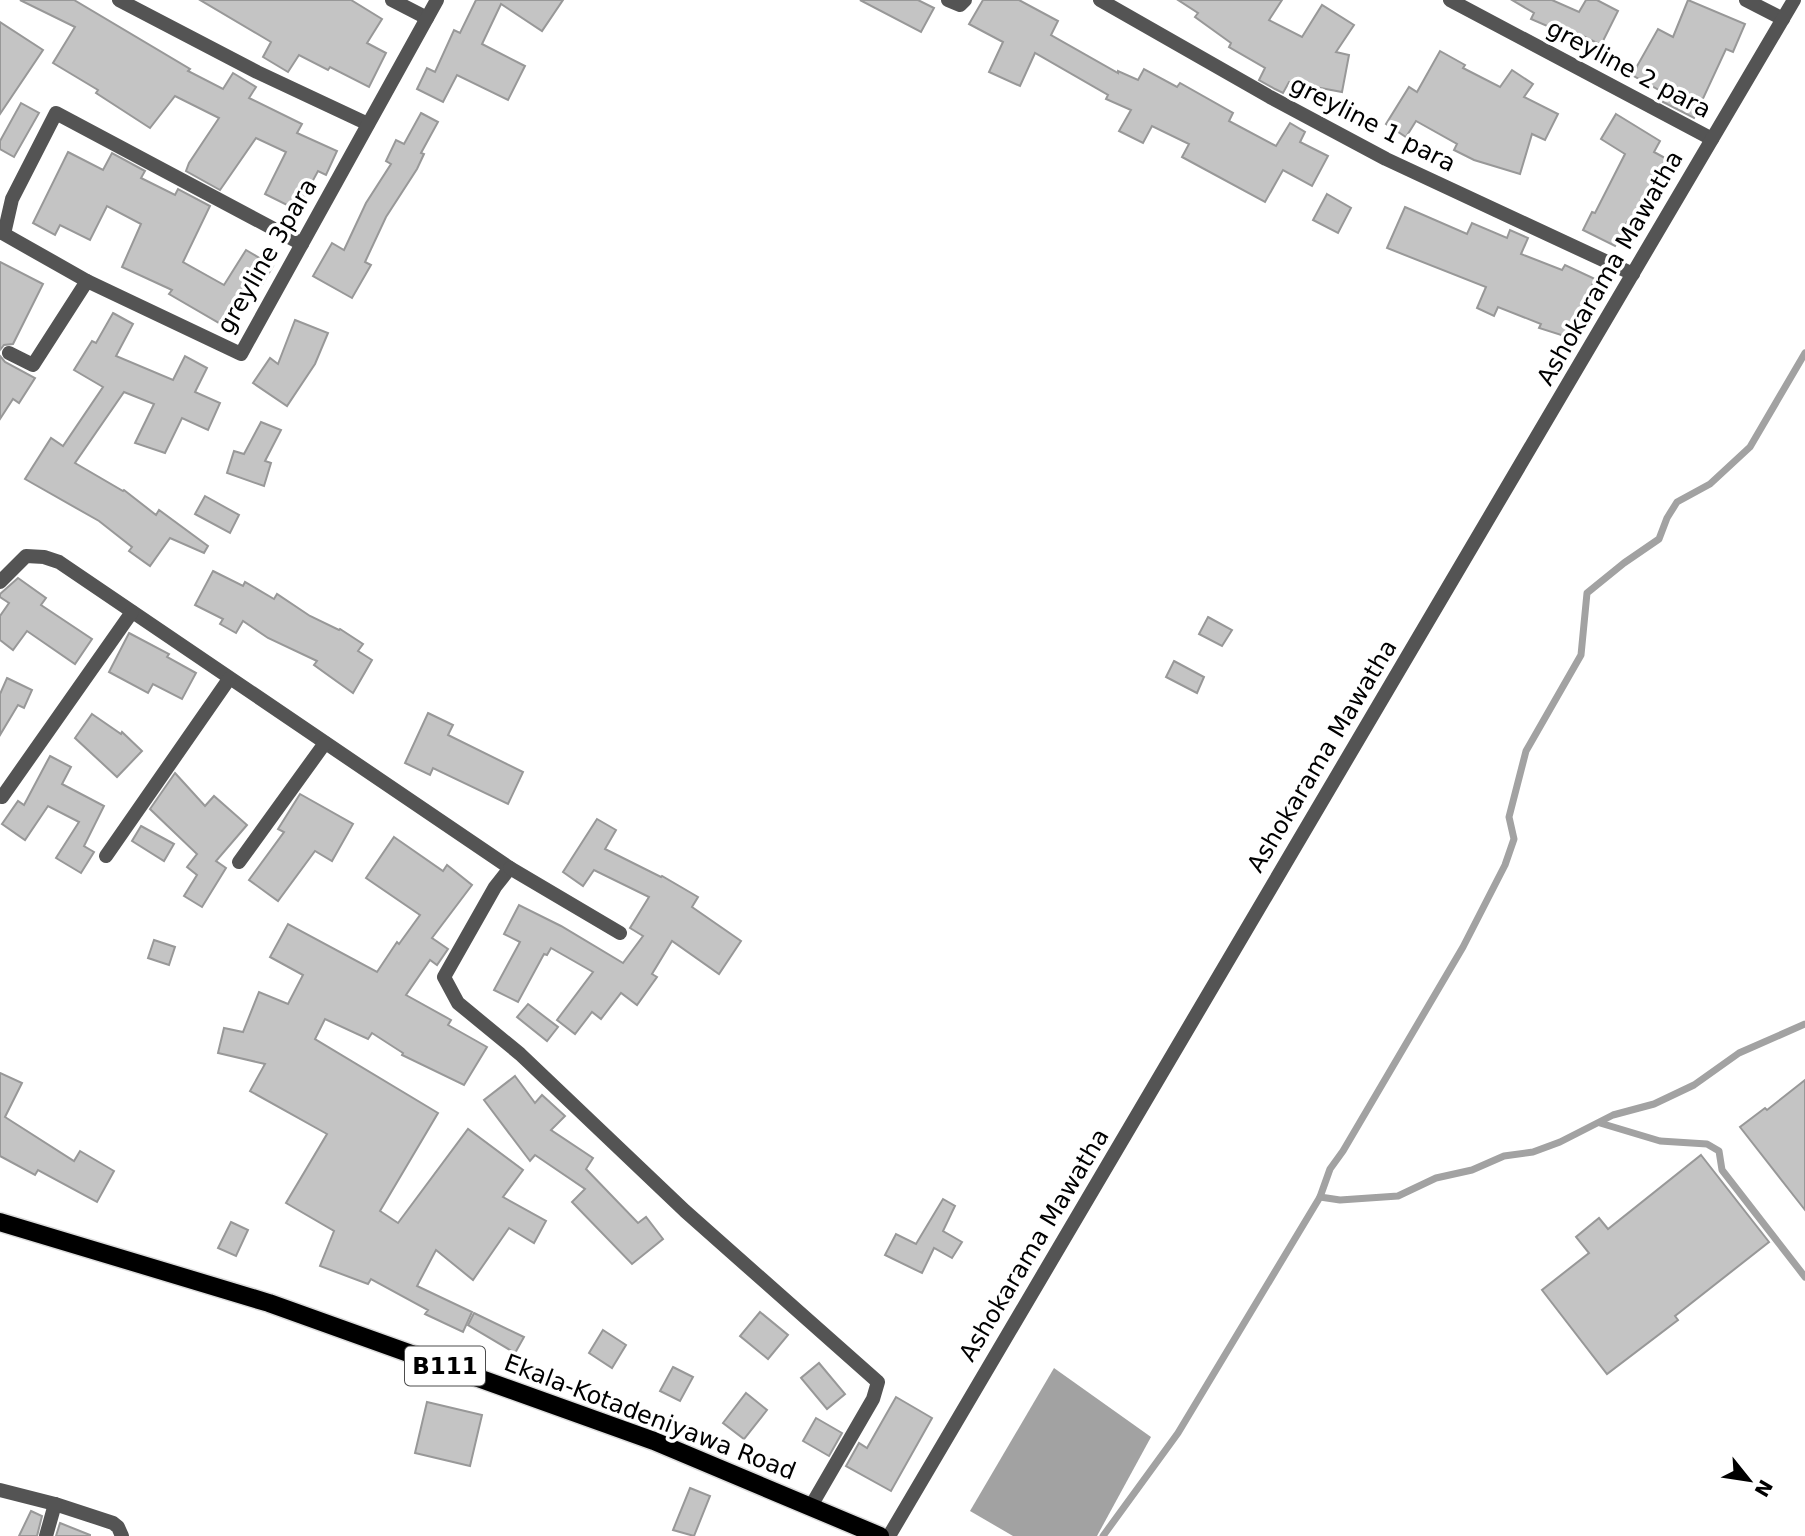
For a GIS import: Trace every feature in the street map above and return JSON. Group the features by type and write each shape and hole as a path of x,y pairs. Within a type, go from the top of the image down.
{"main road":[{"name":"Ekala-Kotadeniyawa Road","path":"0,1222 269,1303 654,1441 880,1536"}],"street":[{"path":"119,0 220,53 369,124"},
{"path":"391,0 427,18"},
{"name":"greyline 3para","path":"87,281 241,354 437,0"},
{"path":"948,0 960,5 965,0"},
{"name":"greyline 1 para","path":"1100,0 1270,97 1386,159 1633,274"},
{"name":"greyline 2 para","path":"1450,0 1712,139"},
{"path":"1746,0 1783,19"},
{"name":"Ashokarama Mawatha","path":"889,1536 1794,0"},
{"path":"9,353 33,365 87,281 4,234 12,199 57,113 302,244"},
{"path":"0,582 26,556 44,557 59,562 510,868 620,933"},
{"path":"2,797 132,612"},
{"path":"106,856 229,679"},
{"path":"239,862 325,743"},
{"path":"510,868 495,887 444,977 458,1003 520,1054 685,1212 878,1382 873,1399 811,1506"},
{"path":"0,1490 113,1523 122,1536"},
{"path":"47,1536 55,1504"}],"shaded area":[{"path":"1054,1368 1151,1437 1097,1536 1013,1536 970,1511"}],"building":[{"path":"20,0 74,0 190,69 188,71 223,89 233,73 256,87 249,98 302,124 297,133 337,151 326,175 318,171 297,210 265,194 286,152 256,138 220,190 186,171 219,118 175,96 150,128 96,93 98,90 53,63 75,27"},
{"path":"200,0 351,0 382,19 367,43 386,53 369,87 299,55 288,72 263,57 271,42"},
{"path":"476,0 563,0 542,31 501,4 482,44 525,66 508,100 457,75 443,102 417,89 427,68 435,72 454,30 460,33"},
{"path":"860,0 918,0 934,8 921,32"},
{"path":"983,0 1019,0 1058,21 1051,35 1118,73 1138,80 1144,69 1177,87 1180,83 1233,113 1229,121 1276,146 1290,123 1305,132 1300,142 1328,156 1312,186 1283,170 1265,202 1182,157 1189,144 1152,126 1143,143 1119,131 1131,110 1106,99 1108,95 1035,53 1020,86 989,72 1003,42 969,24"},
{"path":"1178,0 1282,0 1269,20 1302,37 1322,5 1354,25 1336,52 1349,55 1342,92 1289,82 1283,93 1275,89 1259,80 1265,68 1229,47 1231,43 1195,17 1198,13"},
{"path":"1512,0 1552,0 1579,12 1586,0 1597,0 1618,11 1601,45 1557,23 1554,29 1531,19 1534,13"},
{"path":"1688,0 1745,24 1733,52 1726,49 1694,118 1663,102 1666,94 1632,75 1658,29 1673,37"},
{"path":"0,22 43,50 0,114"},
{"path":"1440,51 1465,65 1463,68 1500,87 1512,70 1533,84 1524,97 1558,114 1545,140 1532,134 1520,174 1474,160 1454,150 1457,144 1416,121 1406,137 1386,124 1409,87 1417,92"},
{"path":"21,103 39,113 14,157 0,149 0,141"},
{"path":"421,113 438,122 421,153 424,154 417,169 386,217 365,262 371,265 352,298 313,276 332,243 344,250 366,203 391,164 386,161 396,140 404,144"},
{"path":"1616,114 1660,141 1654,152 1676,164 1655,200 1646,195 1631,224 1627,222 1615,246 1583,230 1592,212 1595,213 1625,154 1601,139"},
{"path":"68,152 103,170 112,153 145,171 141,178 175,195 178,189 210,206 183,262 224,285 246,250 273,266 260,288 251,282 226,327 169,294 172,290 122,267 141,224 107,206 90,240 60,225 55,235 33,223"},
{"path":"1327,194 1351,208 1338,233 1313,220"},
{"path":"1405,207 1467,234 1472,223 1507,238 1510,230 1528,238 1521,254 1562,270 1565,265 1595,279 1580,311 1585,312 1577,340 1539,328 1541,324 1498,307 1494,316 1477,308 1486,287 1387,248"},
{"path":"0,262 43,284 13,344 4,345 0,350"},
{"path":"113,313 133,324 116,356 173,380 185,356 207,368 195,392 220,403 208,430 182,418 165,453 135,443 154,404 124,392 75,463 124,490 156,515 159,510 208,546 204,553 170,538 150,566 129,551 132,547 99,521 25,479 51,438 63,446 103,387 74,370 92,341 96,343"},
{"path":"295,320 328,333 315,364 287,406 253,383 270,358 278,364"},
{"path":"0,356 5,362 35,378 19,403 13,399 0,419"},
{"path":"261,422 281,430 265,461 271,463 264,486 227,473 234,451 244,454"},
{"path":"205,496 239,515 230,533 195,514"},
{"path":"213,571 243,586 245,582 274,599 277,594 310,616 340,629 363,644 358,651 372,660 353,693 314,665 317,661 268,638 243,621 236,633 220,624 223,619 195,605"},
{"path":"18,578 46,598 41,605 92,639 75,664 27,631 13,650 0,640 0,616 9,603 0,597 0,594"},
{"path":"1208,617 1232,630 1222,646 1199,634"},
{"path":"129,633 169,654 167,657 196,673 182,699 153,684 148,693 109,672"},
{"path":"1174,661 1204,677 1197,693 1166,677"},
{"path":"7,678 32,690 24,708 18,705 0,735 0,694"},
{"path":"428,713 453,725 448,735 523,772 508,804 433,768 430,775 405,763"},
{"path":"92,714 121,734 122,732 142,751 117,777 75,738"},
{"path":"50,756 71,767 62,784 104,806 84,846 94,852 81,873 56,858 79,822 48,806 25,840 2,824 18,801 24,805"},
{"path":"175,773 205,806 214,796 247,825 216,861 226,868 202,907 184,896 197,875 187,867 197,854 150,809"},
{"path":"300,794 353,824 332,861 315,851 278,901 249,880 284,832 278,829"},
{"path":"597,819 616,830 605,849 662,876 698,897 692,907 741,941 719,974 672,941 652,974 657,977 637,1005 621,993 601,1019 592,1012 575,1034 557,1020 593,972 551,948 547,955 544,954 518,1002 494,990 520,942 504,934 519,905 561,926 623,963 643,936 630,928 649,897 594,870 583,886 563,872"},
{"path":"141,826 174,844 164,861 132,841"},
{"path":"394,837 443,871 447,865 472,885 432,938 448,949 437,965 430,960 406,995 451,1020 448,1025 487,1047 464,1085 402,1055 403,1053 372,1033 368,1039 325,1019 315,1039 438,1113 380,1211 398,1223 468,1129 523,1170 503,1197 546,1221 534,1243 509,1228 473,1280 436,1250 417,1286 472,1312 463,1332 425,1314 428,1310 371,1279 368,1284 320,1266 334,1231 286,1203 327,1134 250,1091 265,1064 218,1053 224,1028 243,1032 259,992 288,1004 303,975 270,957 288,924 377,972 397,942 399,944 420,915 366,878"},
{"path":"154,940 175,947 169,965 148,958"},
{"path":"528,1004 558,1027 547,1041 517,1017"},
{"path":"0,1073 22,1083 5,1117 74,1161 80,1151 114,1171 97,1202 38,1170 35,1175 0,1156"},
{"path":"515,1076 535,1103 542,1095 565,1116 551,1130 593,1158 586,1169 638,1223 646,1217 663,1239 632,1264 572,1202 585,1189 535,1155 530,1161 484,1100"},
{"path":"1805,1080 1805,1210 1740,1127"},
{"path":"1701,1155 1769,1242 1675,1316 1678,1320 1607,1374 1542,1290 1589,1253 1576,1237 1599,1218 1608,1229"},
{"path":"943,1199 955,1206 943,1231 962,1242 952,1258 934,1248 922,1273 885,1255 896,1234 916,1244"},
{"path":"231,1222 248,1230 236,1256 218,1248"},
{"path":"760,1312 788,1335 768,1359 740,1336"},
{"path":"474,1313 524,1337 515,1353 468,1325"},
{"path":"603,1330 626,1345 612,1368 589,1353"},
{"path":"819,1363 845,1394 827,1409 801,1378"},
{"path":"673,1367 693,1377 680,1401 660,1391"},
{"path":"746,1393 767,1410 744,1439 723,1423"},
{"path":"896,1397 932,1418 891,1491 846,1466 859,1443 867,1448"},
{"path":"427,1402 482,1415 470,1466 415,1453"},
{"path":"816,1418 842,1433 829,1456 803,1441"},
{"path":"690,1488 710,1496 694,1536 673,1530"},
{"path":"31,1511 42,1516 37,1536 19,1536"},
{"path":"60,1523 90,1535 90,1536 56,1536"}],"waterway":[{"path":"1103,1536 1178,1433 1320,1197 1330,1169 1463,947 1505,865 1514,839 1509,817 1526,751 1581,655 1587,593 1659,539 1677,502 1710,484 1750,447 1805,353"},
{"path":"1320,1197 1340,1200 1398,1196 1436,1178 1472,1170 1504,1156 1533,1152 1560,1142 1613,1115 1654,1104 1694,1085 1739,1053 1805,1024"},
{"path":"1600,1123 1660,1141 1707,1144 1719,1151 1722,1170 1805,1277"}]}
